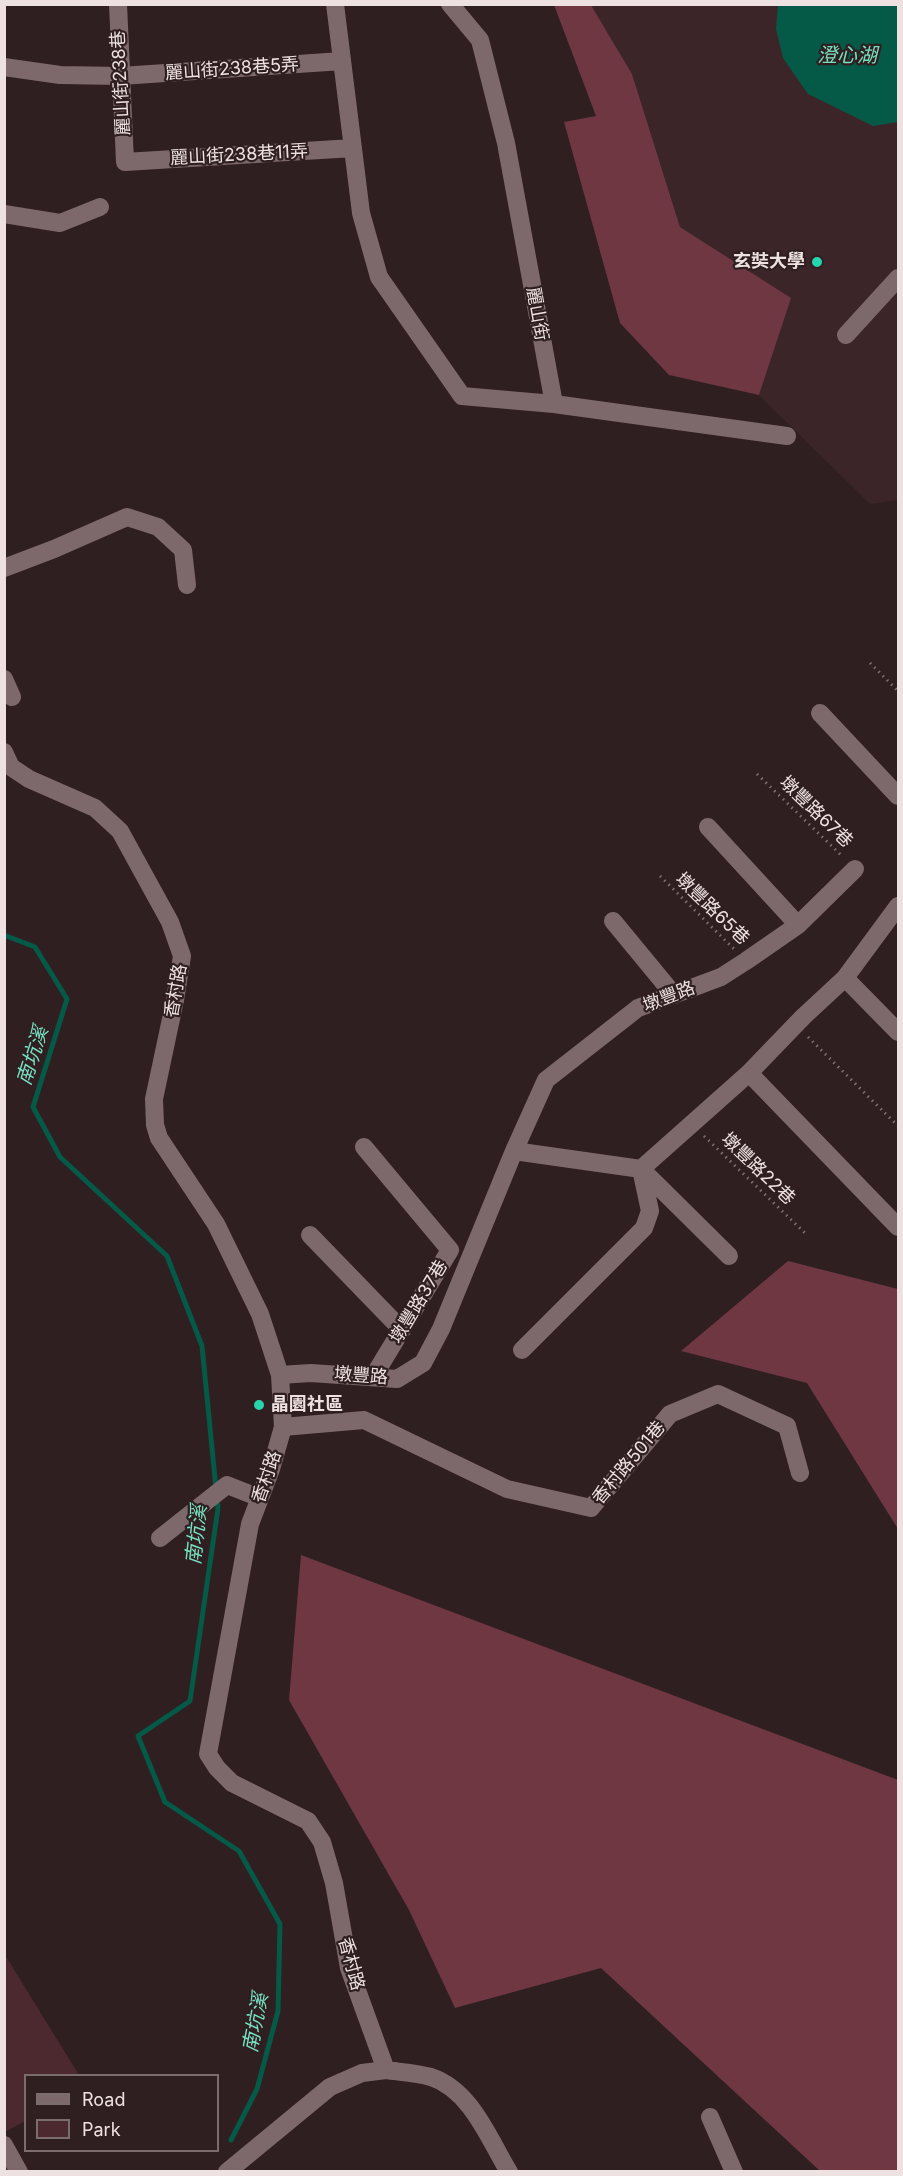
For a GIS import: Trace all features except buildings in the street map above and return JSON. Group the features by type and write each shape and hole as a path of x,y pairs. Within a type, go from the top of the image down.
{"street":[{"name":"麗山街238巷","path":"118,4 125,162"},
{"path":"335,4 361,213 379,277 462,396 554,404 787,436"},
{"name":"麗山街","path":"450,4 480,40 506,143 554,404"},
{"name":"麗山街238巷5弄","path":"4,67 60,75 121,76 342,61"},
{"name":"麗山街238巷11弄","path":"125,162 353,148"},
{"path":"4,214 60,223 100,207"},
{"path":"846,335 898,278"},
{"path":"4,567 54,549 127,517 158,527 183,550 187,585"},
{"path":"4,679 12,697"},
{"path":"820,713 898,796"},
{"name":"香村路","path":"4,752 11,767 29,779 95,808 120,831 170,922 182,956 154,1099 155,1125 159,1138 216,1224 260,1314 280,1375 283,1427 250,1524 208,1754 217,1768 232,1783 308,1821 322,1842 334,1882 349,1968 386,2070"},
{"path":"708,826 798,925"},
{"name":"墩豐路","path":"280,1375 311,1373 397,1379 423,1364 441,1329 514,1151 546,1080 638,1008 721,977 746,961 798,925 855,869"},
{"path":"641,1169 749,1073 845,978 898,906"},
{"path":"613,921 674,995"},
{"path":"845,978 898,1032"},
{"path":"749,1073 898,1227"},
{"name":"墩豐路37巷","path":"364,1147 450,1250 373,1377"},
{"path":"514,1151 641,1169 729,1256"},
{"path":"522,1350 644,1228 650,1211 641,1169"},
{"path":"310,1235 402,1330"},
{"name":"香村路501巷","path":"283,1427 364,1420 507,1489 591,1508 670,1414 718,1394 787,1426 800,1473"},
{"path":"160,1538 227,1485 260,1498"},
{"path":"227,2172 330,2087 362,2073 386,2070 431,2077 450,2087 469,2105 509,2172"},
{"path":"710,2117 734,2172"},
{"path":"4,2145 19,2172"}],"path":[{"path":"870,663 898,691"},
{"name":"墩豐路67巷","path":"757,774 855,869"},
{"name":"墩豐路65巷","path":"660,876 746,961"},
{"path":"796,1025 898,1126"},
{"name":"墩豐路22巷","path":"692,1124 806,1234"}],"shaded area":[{"path":"554,5 591,5 632,74 680,227 791,298 759,395 669,375 620,323 564,122 596,116"},
{"name":"玄奘大學","path":"591,5 898,5 898,500 870,504 759,395 790,298 680,227 632,74"},
{"path":"788,1261 898,1289 898,1529 807,1383 681,1351"},
{"path":"301,1555 898,1780 898,2171 820,2171 601,1968 455,2008 409,1910 289,1700"}],"green space":[{"path":"5,1955 78,2074 24,2074 24,2122 5,2132"}],"water":[{"name":"澄心湖","path":"778,5 898,5 898,122 873,126 808,94 783,58 776,29"}],"waterway":[{"name":"南坑溪","path":"4,935 35,947 67,999 33,1107 60,1157 167,1256 202,1346 216,1489"},
{"name":"南坑溪","path":"217,1499 218,1508 190,1701 138,1736 165,1802 239,1851 280,1924 278,2011 257,2089 231,2140"}],"place":[{"name":"玄奘大學","path":"817,262"},
{"name":"晶園社區","path":"259,1405"}]}
